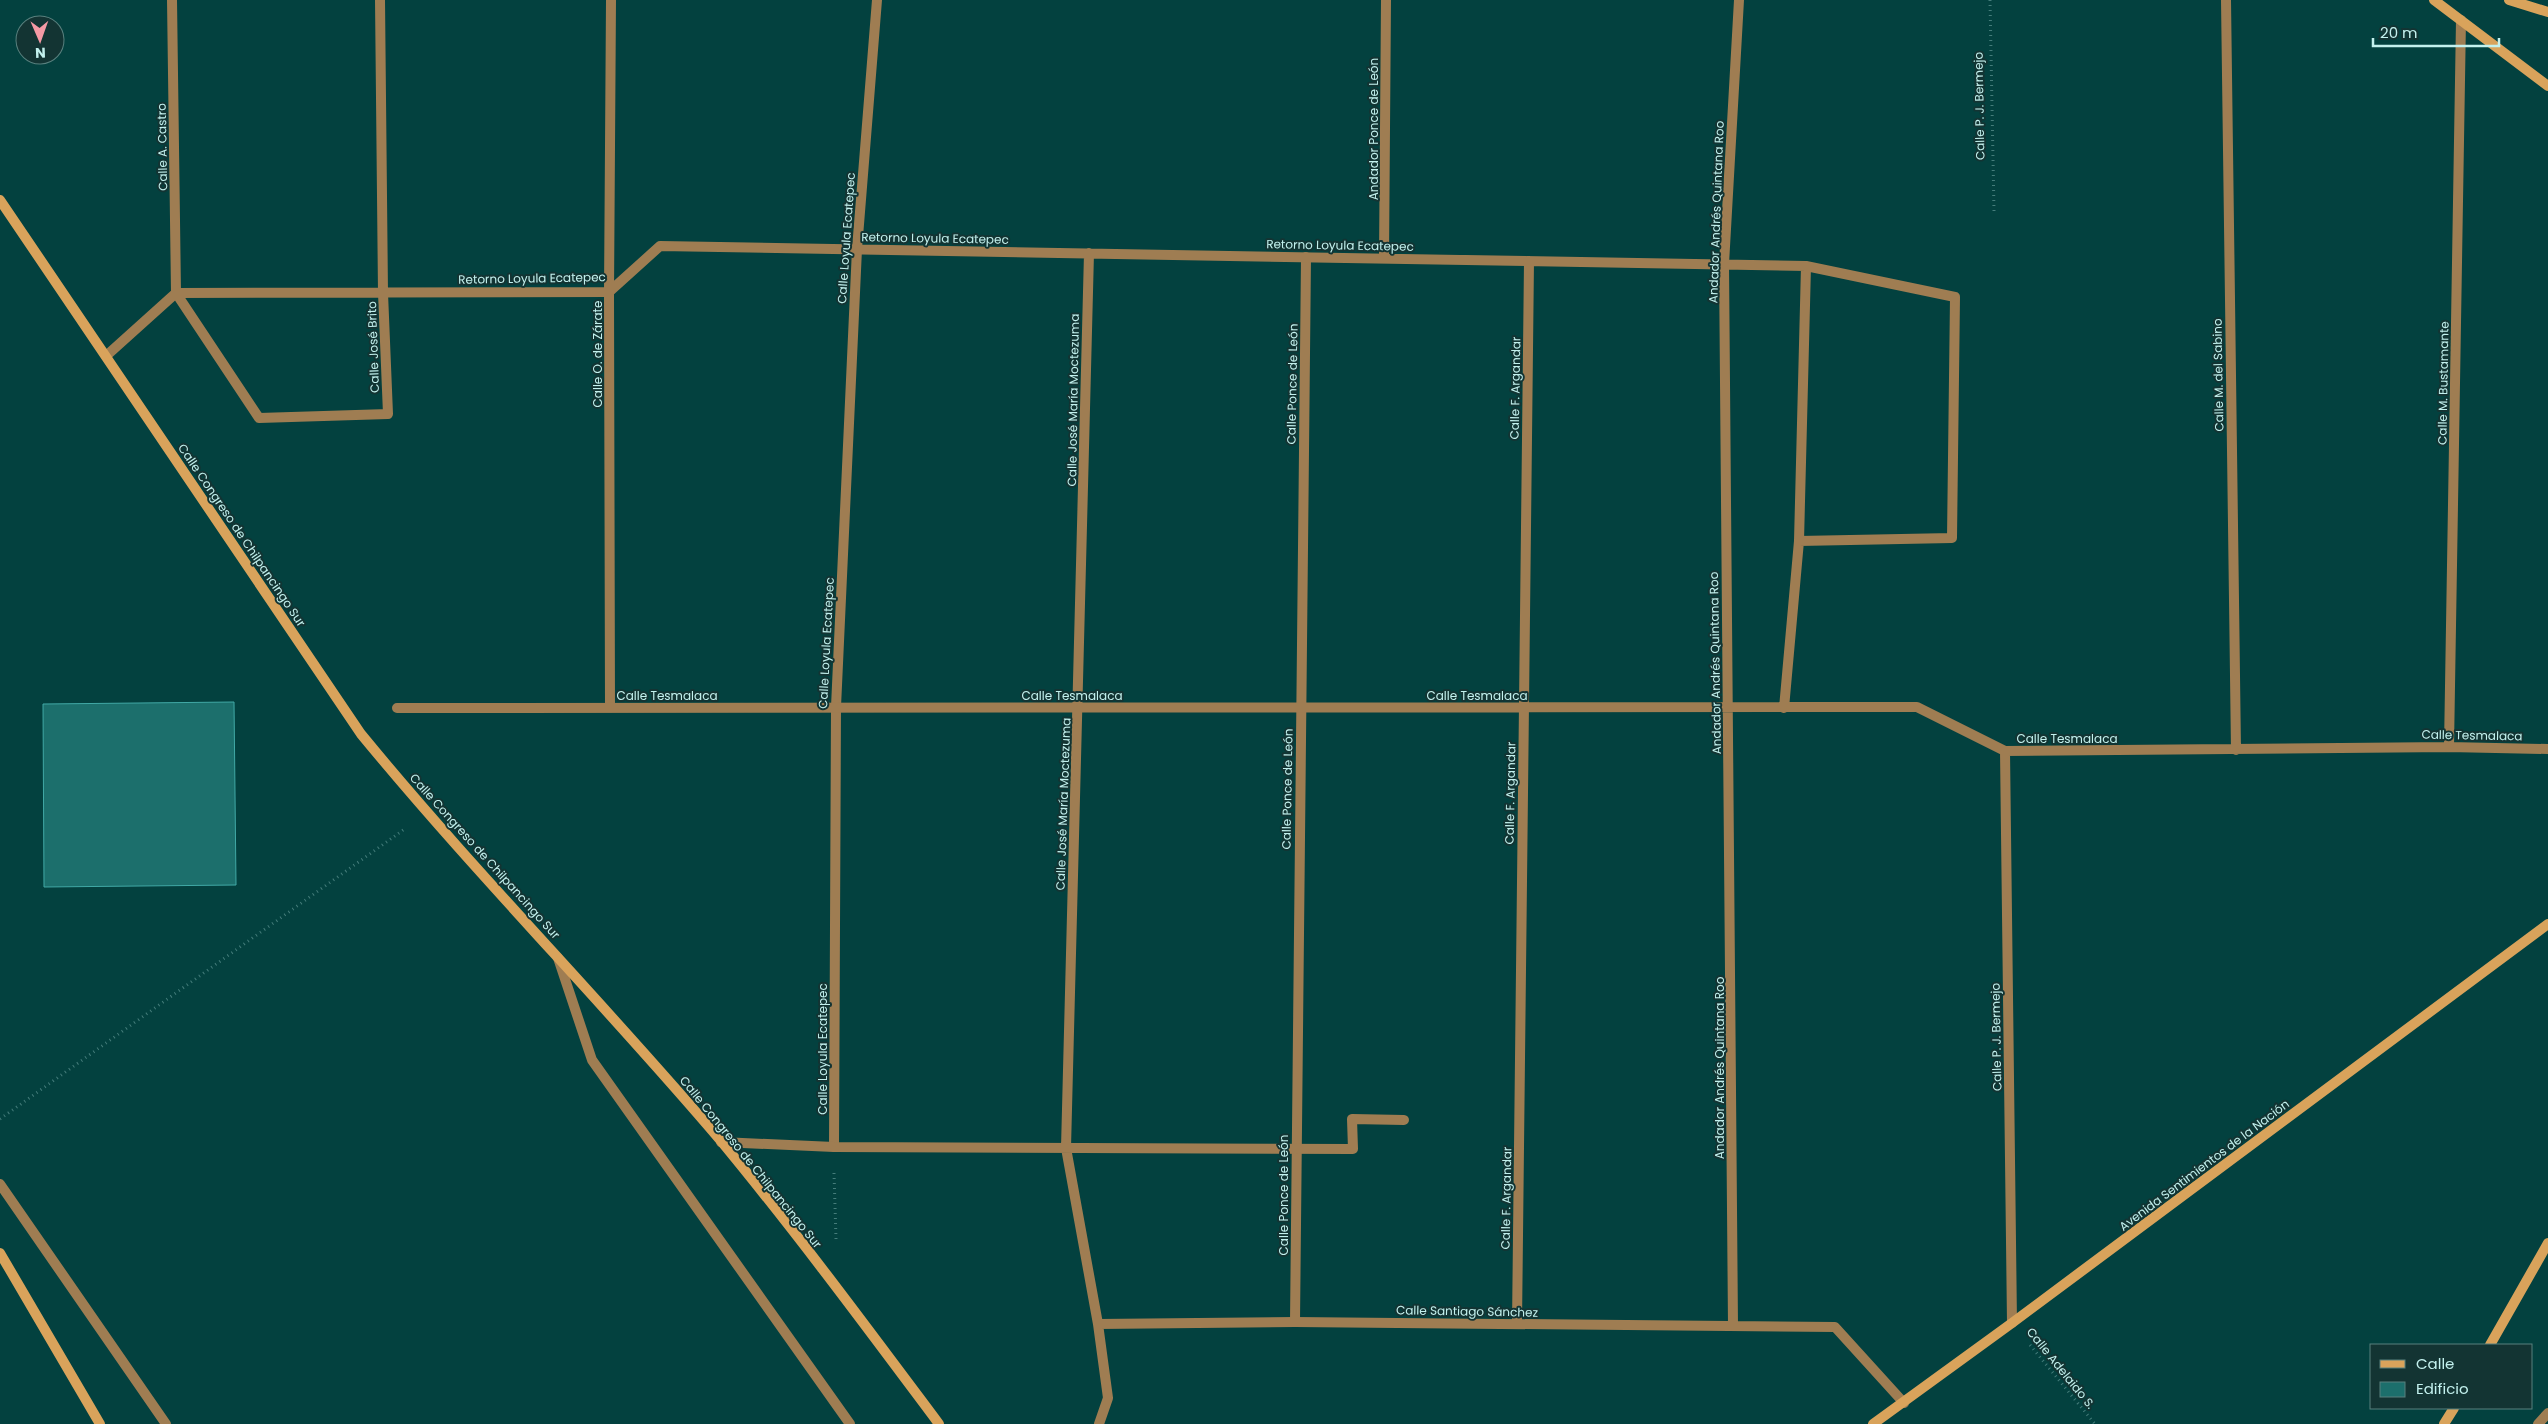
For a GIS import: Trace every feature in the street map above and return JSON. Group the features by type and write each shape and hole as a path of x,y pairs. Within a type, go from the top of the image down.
{"street":[{"name":"Calle A. Castro","path":"172,0 176,293"},
{"name":"Calle José Brito","path":"176,293 259,418 388,414 383,293 380,0"},
{"name":"Calle O. de Zárate","path":"610,707 609,292 611,0"},
{"name":"Calle Loyula Ecatepec","path":"834,1147 836,707 857,249 877,0"},
{"name":"Andador Ponce de León","path":"1384,258 1386,0"},
{"name":"Andador Andrés Quintana Roo","path":"1733,1326 1724,264 1739,0"},
{"name":"Calle M. del Sabino","path":"2226,0 2236,750"},
{"path":"2434,0 2548,86"},
{"path":"2509,0 2548,12"},
{"name":"Calle M. Bustamante","path":"2449,747 2461,20"},
{"name":"Calle Congreso de Chilpancingo Sur","path":"0,200 362,734 426,814 556,954 721,1142 838,1288 939,1424"},
{"name":"Retorno Loyula Ecatepec","path":"176,293 609,292 660,246 1806,266 1954,297 1952,538 1798,541"},
{"name":"Calle José María Moctezuma","path":"1089,253 1079,707 1066,1148 1098,1324 1108,1398 1099,1424"},
{"name":"Calle Ponce de León","path":"1296,1322 1295,1148 1306,257"},
{"name":"Calle F. Argandar","path":"1517,1324 1529,261"},
{"path":"1784,708 1798,541 1806,266"},
{"path":"106,356 176,293"},
{"name":"Calle Tesmalaca","path":"396,708 1917,707 2005,751 2449,747 2548,749"},
{"name":"Calle P. J. Bermejo","path":"2005,751 2012,1323"},
{"name":"Avenida Sentimientos de la Nación","path":"1872,1424 1904,1403 2548,924"},
{"path":"556,954 592,1060 850,1424"},
{"path":"721,1142 834,1147 1353,1149 1352,1120 1404,1120"},
{"path":"0,1184 166,1424"},
{"path":"2491,1344 2548,1243"},
{"path":"0,1253 100,1424"},
{"name":"Calle Santiago Sánchez","path":"1098,1324 1296,1322 1835,1326 1904,1403"},
{"path":"2444,1424 2453,1409"},
{"path":"2538,1424 2548,1413"}],"path":[{"name":"Calle P. J. Bermejo","path":"1990,0 1994,211"},
{"path":"0,1120 426,814"},
{"path":"834,1147 836,1241"},
{"name":"Calle Adelaido S.","path":"2012,1323 2095,1424"}],"building":[{"path":"234,702 236,885 44,887 43,704"}]}
